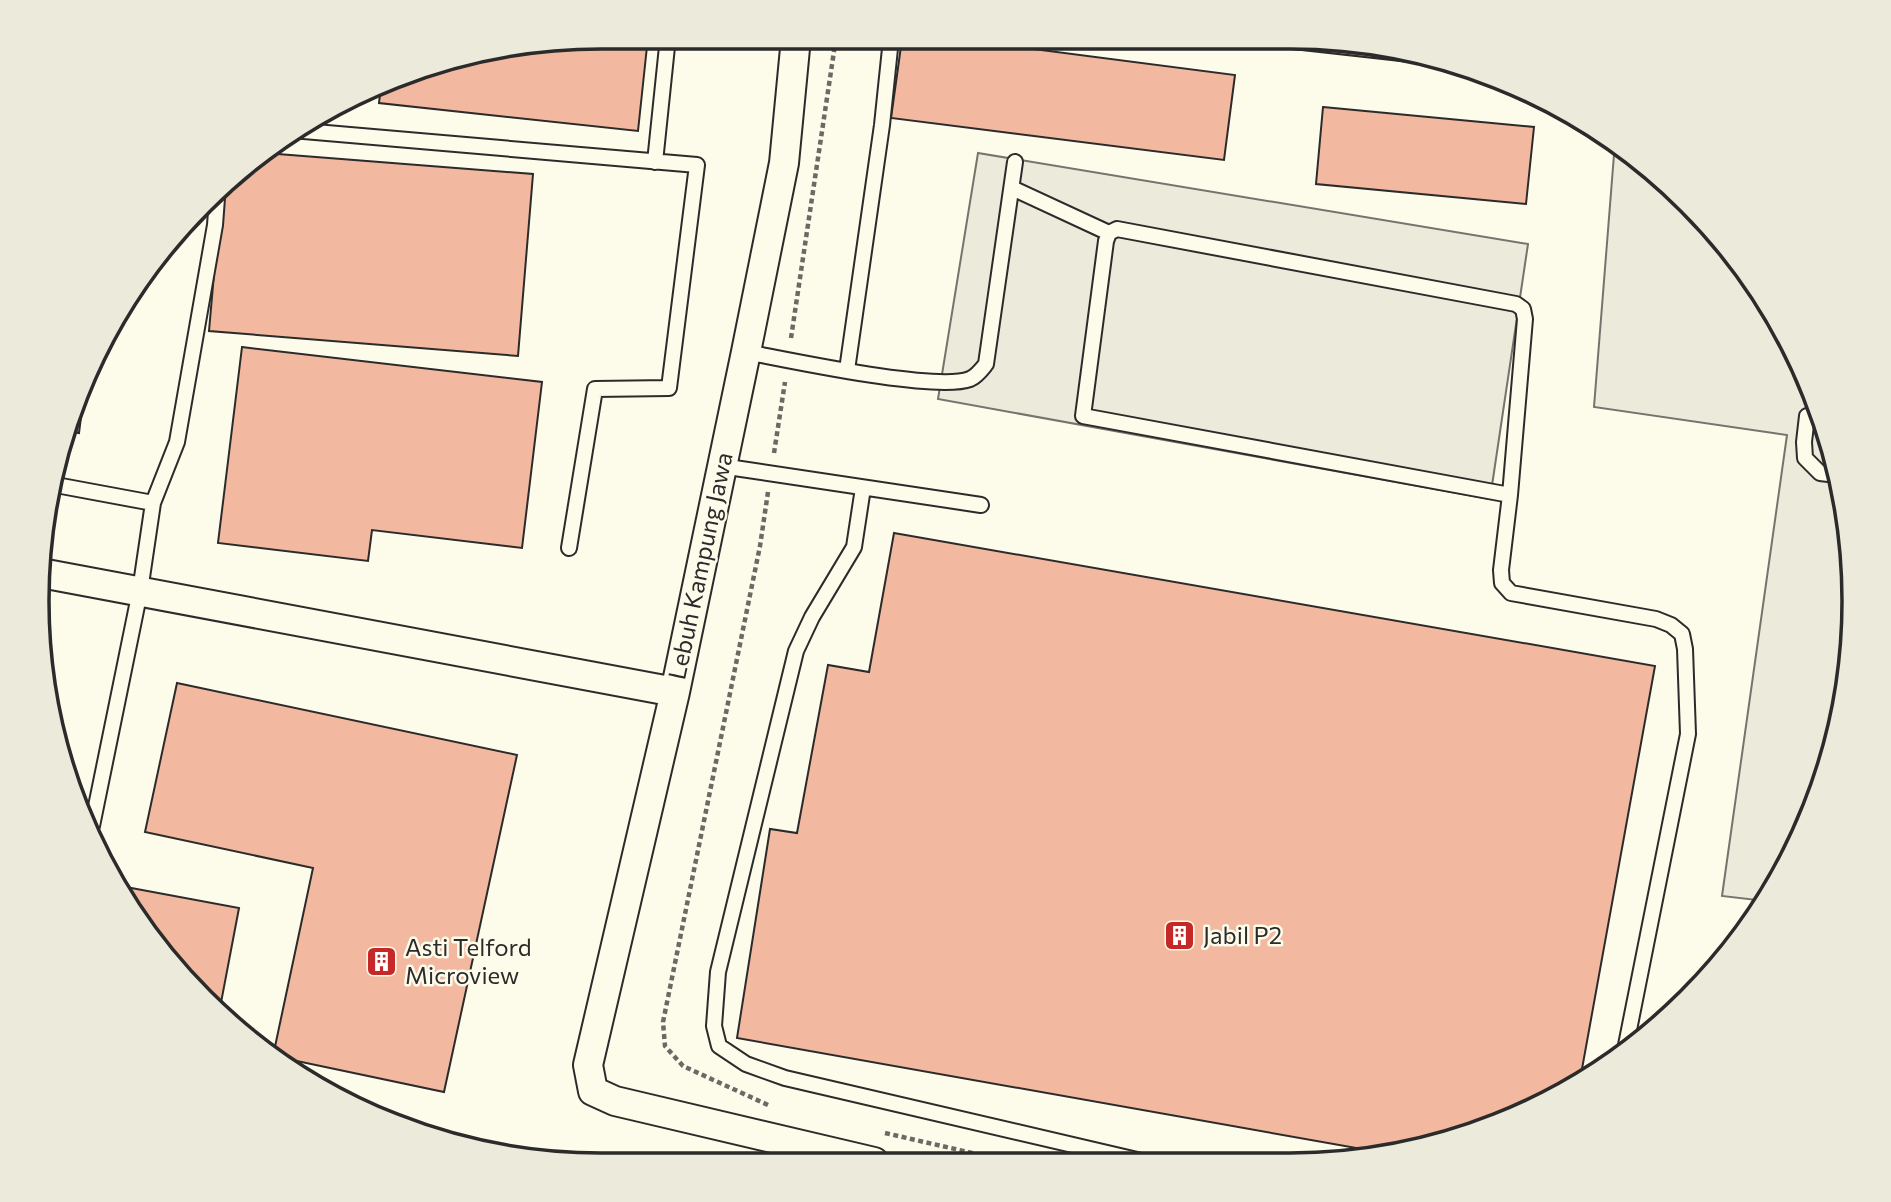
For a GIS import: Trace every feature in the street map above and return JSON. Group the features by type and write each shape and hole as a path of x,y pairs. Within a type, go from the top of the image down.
{"street":[{"name":"Lebuh Kampung Jawa","path":"795,49 784,163 746,352 675,692 588,1065 593,1091 614,1101 836,1153"},
{"path":"50,575 675,692"}],"lane":[{"path":"654,162 667,49"},
{"path":"847,370 890,49"},
{"path":"311,132 697,166 669,388 595,389 569,548"},
{"path":"746,352 847,370 945,383 969,380 986,364 1015,162"},
{"path":"1012,188 1109,233"},
{"path":"94,818 140,592 153,503 177,442 216,206"},
{"path":"1510,495 1083,416 1109,233 1117,229 1516,304 1523,309 1525,319 1510,495 1502,570 1502,583 1511,593 1656,619 1671,625 1682,634 1685,649 1688,734 1627,1038"},
{"path":"1807,416 1805,458 1820,473 1827,474"},
{"path":"721,466 981,505"},
{"path":"62,486 153,503"},
{"path":"863,488 854,547 812,617 796,651 718,972 713,1026 719,1046 746,1064 785,1079 1107,1153"}],"shaded area":[{"path":"978,153 1528,244 1490,499 938,399"},
{"path":"1614,154 1680,211 1705,237 1749,294 1785,357 1800,390 1813,424 1831,493 1841,565 1842,601 1841,637 1831,709 1813,778 1800,812 1754,900 1722,896 1787,435 1594,407"}],"building":[{"path":"647,49 638,131 379,103 380,96 424,78 493,60 565,50"},
{"path":"901,49 1033,49 1235,75 1224,160 891,118"},
{"path":"1295,49 1362,54 1404,61"},
{"path":"1323,107 1534,127 1526,204 1316,184"},
{"path":"277,154 533,174 518,356 209,331 220,202"},
{"path":"242,347 542,382 522,548 372,530 368,561 218,543"},
{"path":"81,416 79,433 76,432"},
{"name":"Jabil P2","path":"894,533 1655,666 1582,1069 1534,1096 1467,1124 1398,1142 1358,1148 737,1038 770,829 797,833 828,665 869,672"},
{"name":"Asti Telford Microview","path":"177,683 517,755 444,1092 295,1061 275,1046 313,868 145,832"},
{"path":"130,888 239,908 221,1001 163,937"}],"place":[{"name":"Jabil P2","path":"1180,936"},
{"name":"Asti Telford Microview","path":"382,962"}]}
